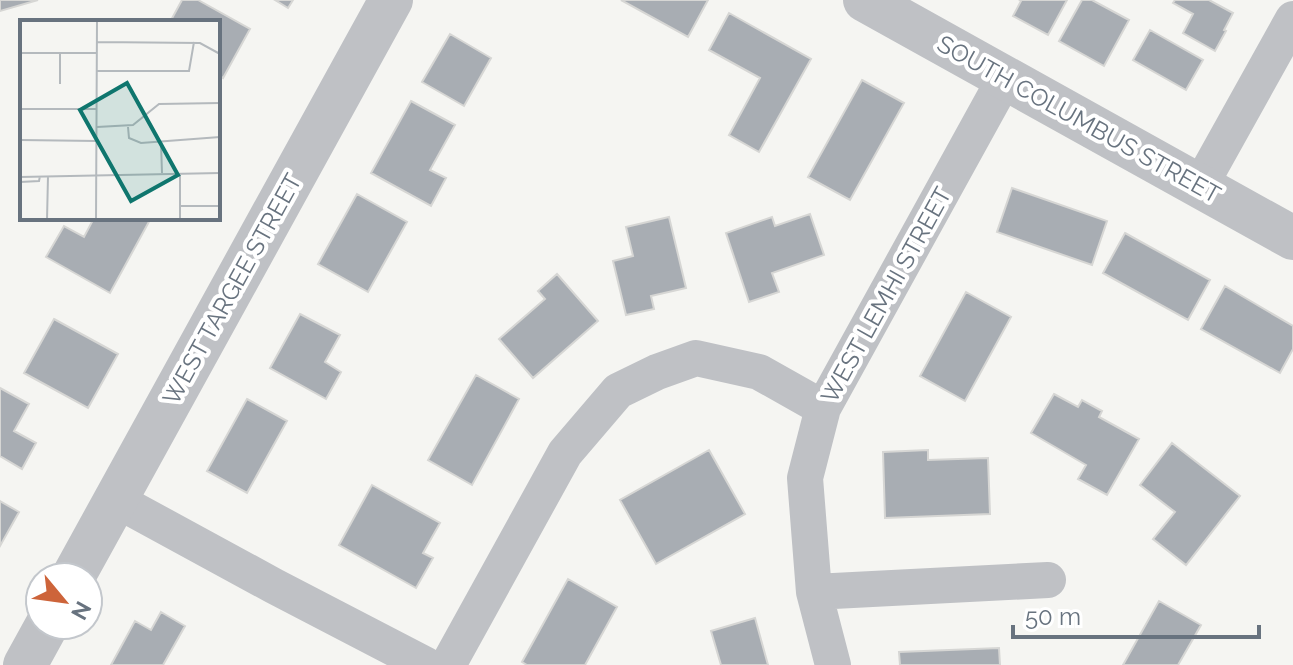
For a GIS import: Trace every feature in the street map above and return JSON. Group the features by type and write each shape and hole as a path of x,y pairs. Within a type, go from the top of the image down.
{"street":[{"name":"WEST TARGEE STREET","path":"82,561 391,0"},
{"name":"SOUTH COLUMBUS STREET","path":"865,0 1293,238"},
{"path":"1200,186 1293,19"},
{"name":"WEST LEMHI STREET","path":"833,665 814,592 805,478 823,408 1005,78"},
{"path":"448,665 565,453 618,391 696,358 759,372 823,408"},
{"path":"116,500 426,665"},
{"path":"814,592 1048,580"},
{"path":"25,665 38,641"}],"building":[{"path":"0,0 38,0 0,11"},
{"path":"182,0 198,0 250,29 223,78 220,76 220,20 171,20"},
{"path":"275,0 293,0 288,8"},
{"path":"621,0 708,0 688,37"},
{"path":"1019,0 1067,0 1048,35 1013,16"},
{"path":"1082,0 1092,0 1129,20 1104,66 1059,41"},
{"path":"1175,0 1209,0 1233,13 1215,51 1183,33 1193,14 1173,3"},
{"path":"729,13 811,59 759,152 729,135 760,78 709,50"},
{"path":"1150,30 1203,60 1186,90 1133,60"},
{"path":"450,34 491,58 464,106 422,82"},
{"path":"862,80 904,103 850,200 808,177"},
{"path":"411,101 455,125 430,170 446,178 431,206 371,173"},
{"path":"1012,188 1107,221 1092,265 997,232"},
{"path":"357,194 407,222 368,292 318,264"},
{"path":"810,214 824,255 772,273 779,292 749,302 726,233 772,217 775,226"},
{"path":"669,217 686,288 651,296 654,309 626,315 613,261 633,256 626,227"},
{"path":"93,220 150,220 110,293 46,257 64,226 84,237"},
{"path":"1125,233 1210,280 1188,320 1103,273"},
{"path":"557,274 598,321 533,378 499,339 545,299 538,291"},
{"path":"1225,286 1293,326 1293,349 1280,373 1201,329"},
{"path":"966,292 1011,317 965,401 920,376"},
{"path":"300,314 340,335 325,362 341,372 326,399 270,368"},
{"path":"54,319 118,354 88,408 24,373"},
{"path":"476,375 519,399 472,485 428,460"},
{"path":"0,388 29,404 14,431 36,443 22,469 0,456"},
{"path":"1054,394 1078,407 1082,400 1102,411 1099,417 1139,439 1107,495 1078,479 1086,465 1031,433"},
{"path":"247,399 287,421 247,493 207,471"},
{"path":"1172,443 1240,496 1186,565 1153,539 1175,512 1140,485"},
{"path":"709,450 745,514 656,564 620,500"},
{"path":"928,450 928,460 988,458 990,514 885,518 883,452"},
{"path":"372,485 440,523 423,553 433,558 416,588 339,545"},
{"path":"0,501 19,512 0,546"},
{"path":"568,579 617,607 585,665 527,665 522,662"},
{"path":"1159,601 1201,625 1178,665 1123,665"},
{"path":"161,612 185,626 163,665 111,665 135,621 151,630"},
{"path":"755,618 768,665 721,665 711,631"},
{"path":"999,648 1000,665 900,665 899,652"}]}
